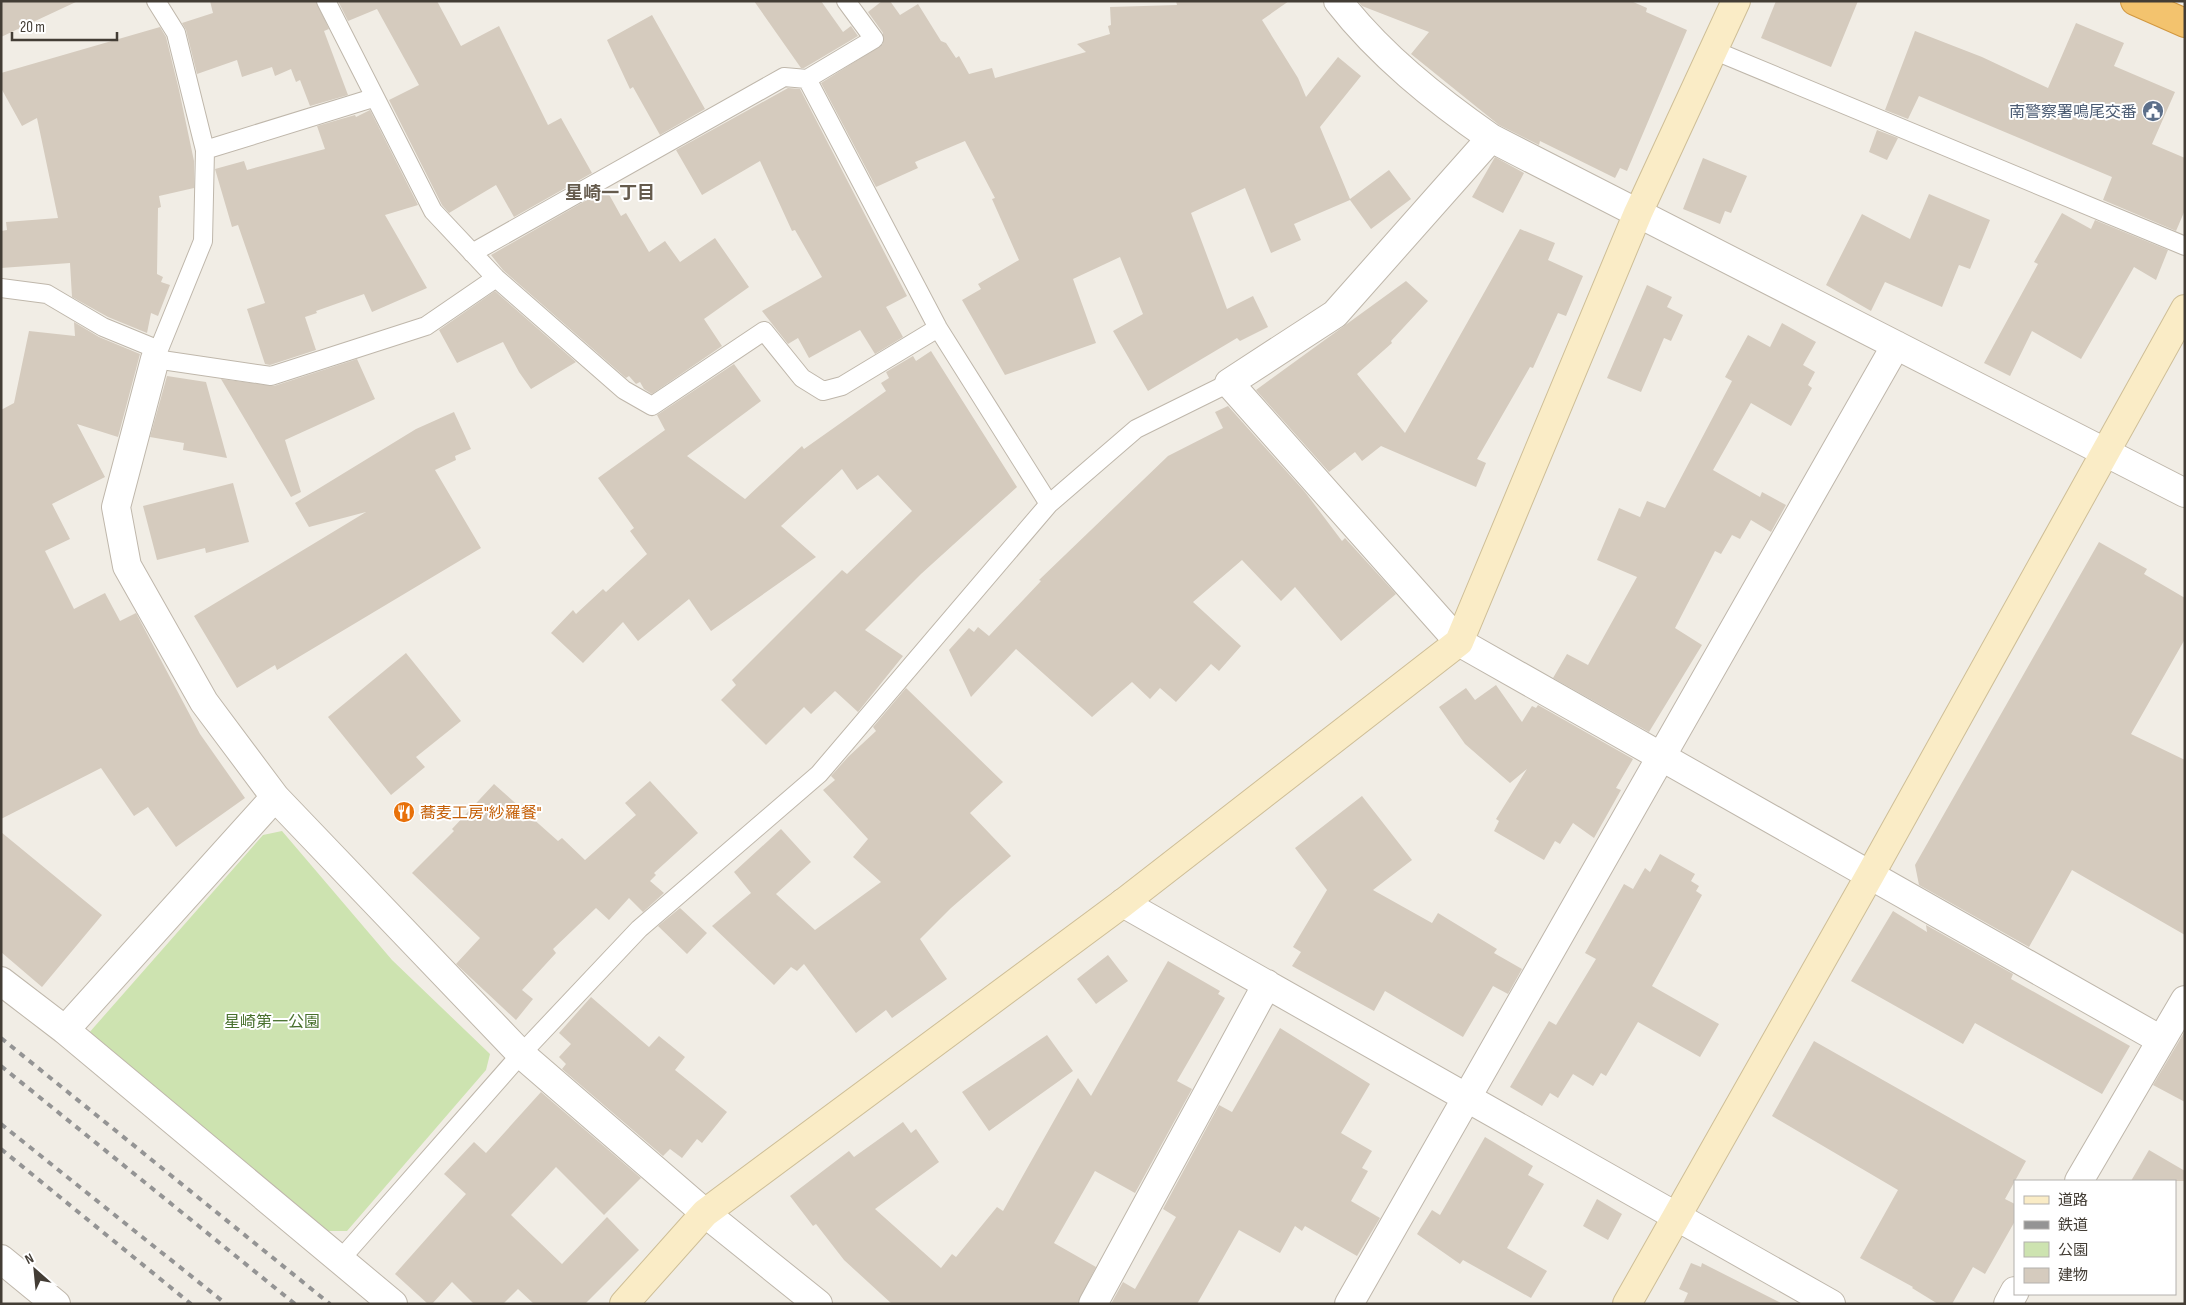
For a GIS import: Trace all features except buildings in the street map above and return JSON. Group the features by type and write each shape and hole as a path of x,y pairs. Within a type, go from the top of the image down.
{"highway":[{"path":"2135,1 2185,23"}],"street":[{"path":"1338,1 1356,24 1440,102 1491,138 2185,493"},
{"path":"624,1304 705,1213 1123,903 1459,642 1638,213 1736,1"},
{"path":"1491,138 1335,314 1229,383 1459,642 2161,1040"},
{"path":"1627,1304 1870,875 2185,309"},
{"path":"1349,1304 1896,345"},
{"path":"157,355 116,507 127,566 204,702 275,797 521,1054 705,1213 818,1304"},
{"path":"65,1030 275,797"},
{"path":"1123,903 1831,1304"},
{"path":"1,981 65,1030 392,1304"},
{"path":"1093,1304 1267,984"},
{"path":"2080,1180 2185,1000"},
{"path":"1,1258 56,1304"}],"lane":[{"path":"156,1 176,33 205,150 204,241 157,355"},
{"path":"326,1 433,211 496,278 624,390 652,406 764,331 802,378 823,391 842,386 938,328"},
{"path":"472,253 784,78 806,79 874,39 846,1"},
{"path":"1713,50 2185,246"},
{"path":"806,79 938,328 1049,504"},
{"path":"205,150 374,98"},
{"path":"1,288 47,294 103,327 157,355 271,376 426,326 496,278"},
{"path":"339,1261 521,1054 639,929 819,774 1049,504 1136,429 1229,383"}],"green space":[{"name":"星崎第一公園","path":"282,831 392,960 490,1054 486,1070 347,1231 322,1231 88,1034 263,835"}],"railway":[{"path":"1,1038 330,1304"},
{"path":"1,1066 295,1304"},
{"path":"1,1124 226,1304"},
{"path":"1,1149 191,1304"}],"place":[{"name":"南警察署鳴尾交番","path":"2153,111"},
{"name":"蕎麦工房\"紗羅餐\"","path":"404,812"}],"district":[{"name":"星崎一丁目","path":"610,193"}]}
